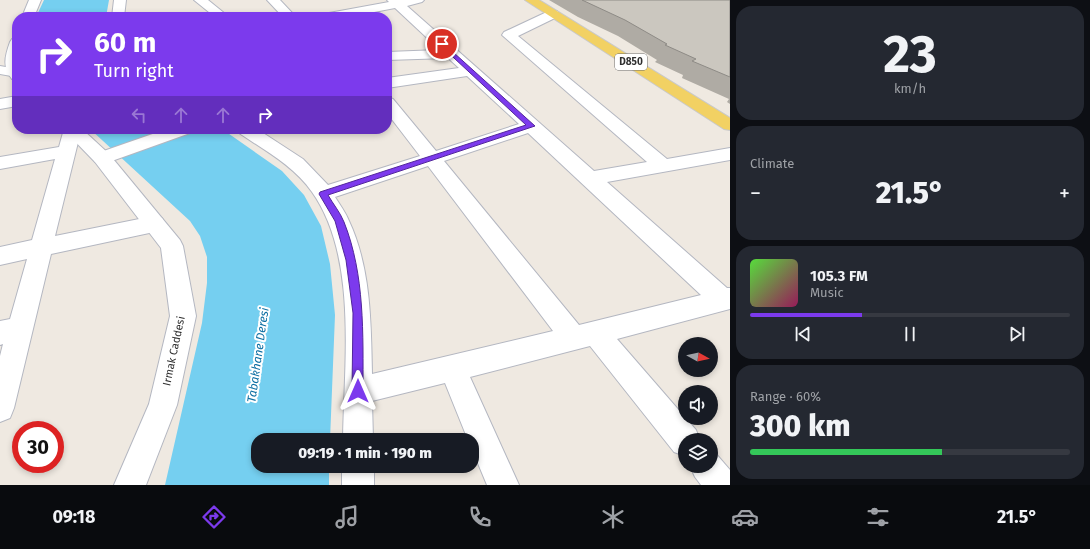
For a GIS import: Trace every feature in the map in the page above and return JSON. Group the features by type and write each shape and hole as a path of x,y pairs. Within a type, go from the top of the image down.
{"main road":[{"name":"D850","path":"531,0 730,125"}],"street":[{"path":"30,12 35,0"},
{"path":"119,12 120,1 134,0"},
{"path":"200,0 216,12"},
{"path":"273,0 285,12"},
{"path":"340,12 349,8 418,0"},
{"path":"395,2 589,179 727,300"},
{"path":"553,14 509,35 663,166"},
{"path":"10,73 12,53"},
{"path":"392,56 452,54"},
{"path":"392,82 471,71"},
{"path":"0,104 12,102"},
{"path":"392,108 432,159 584,336 678,434"},
{"path":"323,194 531,126"},
{"path":"102,158 170,134"},
{"path":"252,134 296,163 320,188 339,221 351,260 358,313 358,433"},
{"path":"0,163 70,137"},
{"path":"0,408 10,331 42,248 70,137"},
{"name":"Irmak Caddesi","path":"70,137 102,158 172,246 183,316 163,406 130,485"},
{"path":"589,179 730,154"},
{"path":"0,256 154,224"},
{"path":"358,391 727,300"},
{"path":"452,368 503,485"},
{"path":"358,473 358,485"},
{"path":"712,473 722,485"}],"water":[{"path":"44,0 109,0 107,12 38,12"},
{"name":"Tabakhane Deresi","path":"95,134 229,134 282,171 304,195 321,226 330,264 335,315 330,433 251,433 251,473 329,473 329,485 165,485 202,323 207,283 207,257 200,236 190,221"}],"building":[{"path":"582,0 730,0 730,77 692,61 696,59 665,45 667,44 625,20"}],"route":[{"path":"358,391 358,313 351,260 339,221 323,194 531,126 442,44"}]}
